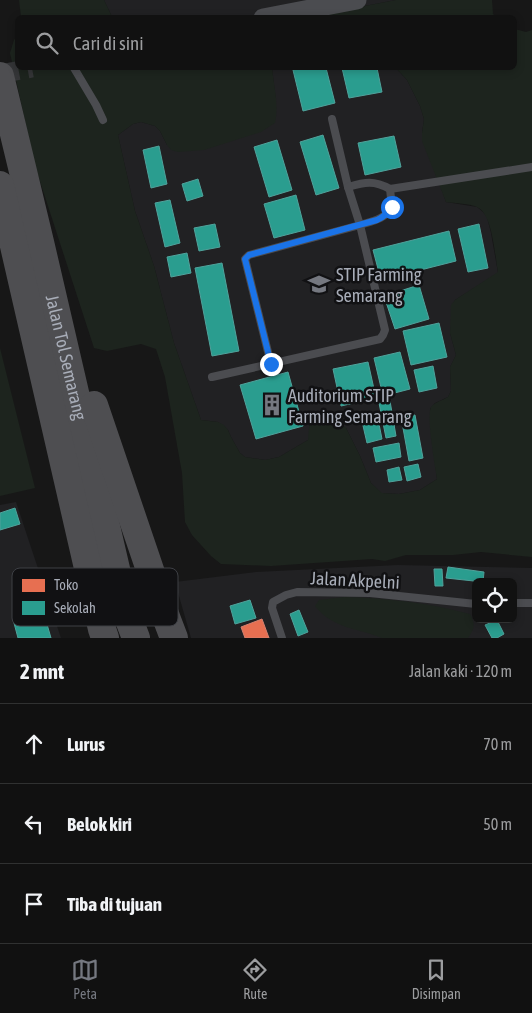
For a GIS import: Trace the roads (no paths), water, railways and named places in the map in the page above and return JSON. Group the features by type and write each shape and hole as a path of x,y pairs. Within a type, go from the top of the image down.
{"highway":[{"name":"Jalan Tol Semarang","path":"0,76 116,568"},
{"name":"Jalan Tol Semarang","path":"0,185 87,568"},
{"path":"40,242 149,568"},
{"name":"Jalan Tol Semarang","path":"101,626 105,638"},
{"name":"Jalan Tol Semarang","path":"131,626 136,638"},
{"path":"169,626 174,638"}],"street":[{"path":"273,15 308,4 357,0"}],"lane":[{"path":"75,70 103,120"},
{"path":"212,377 380,339 384,335 360,225 348,187 332,119"},
{"path":"348,187 366,182 374,182 390,189 532,167"},
{"path":"271,364 245,259 249,255 383,217 392,207 390,189"},
{"name":"Jalan Akpelni","path":"282,638 272,608 273,602 297,592 370,594 472,604"},
{"path":"517,603 532,602"}],"tunnel":[{"path":"0,74 21,70"}],"place":[{"name":"STIP Farming Semarang","path":"319,284"},
{"name":"Auditorium STIP Farming Semarang","path":"272,405"}]}
